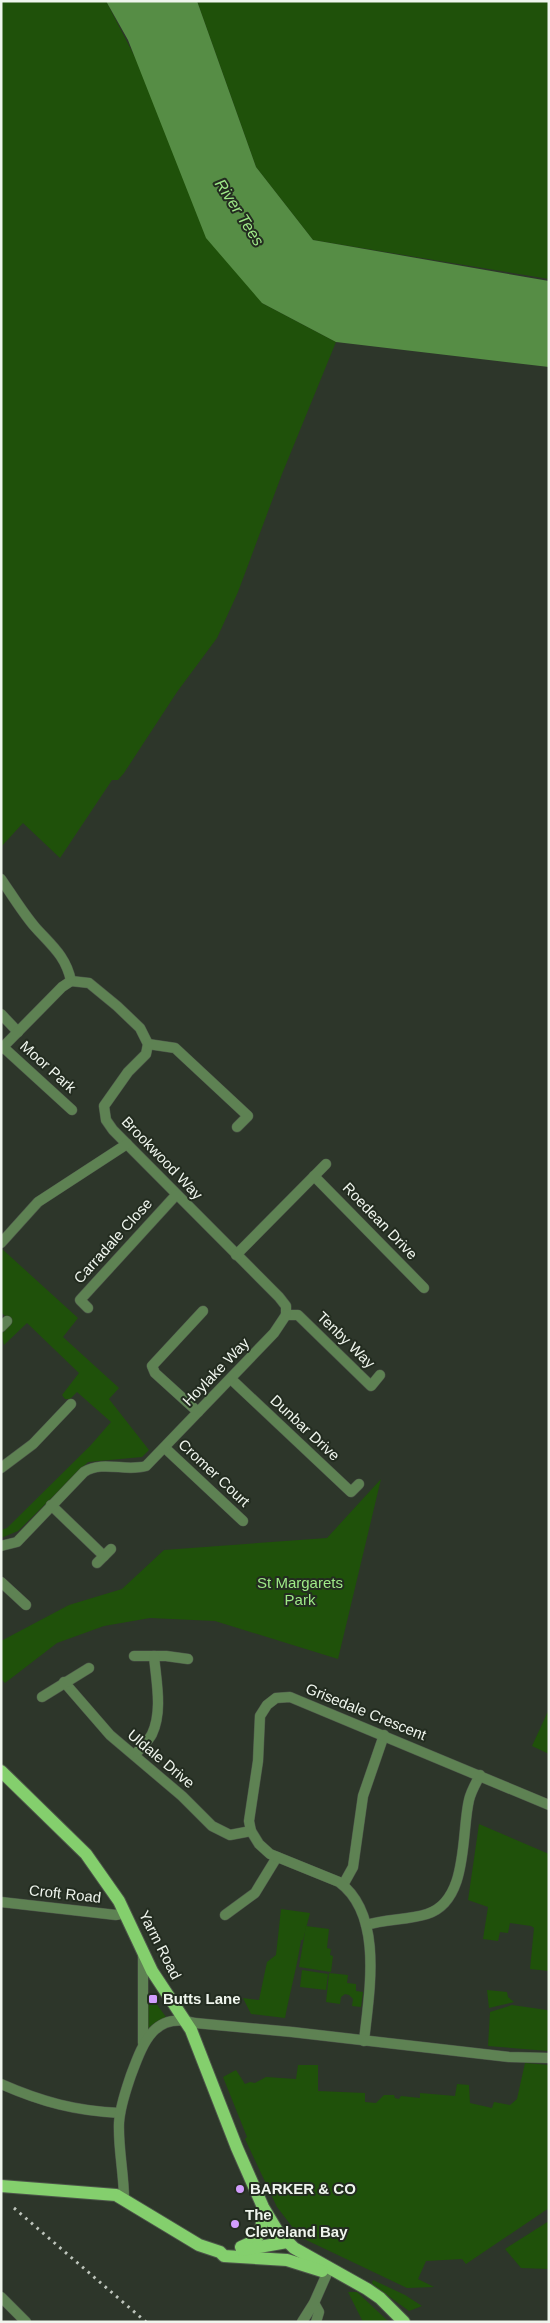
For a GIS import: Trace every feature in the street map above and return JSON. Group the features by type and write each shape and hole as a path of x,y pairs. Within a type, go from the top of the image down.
{"main road":[{"name":"Yarm Road","path":"1,1771 91,1860 125,1913 143,1954 195,2041 237,2148 263,2207 278,2232 287,2242"},
{"path":"1,2186 106,2194 124,2199 199,2245 220,2252 224,2256 287,2260 323,2272 329,2269"},
{"path":"220,2252 248,2244 258,2237 262,2230 263,2207"},
{"path":"234,2249 253,2249 287,2242 329,2269 367,2288 404,2322"}],"street":[{"path":"1,880 34,926 55,948 68,966 71,981"},
{"path":"2,1048 62,987 71,981 89,983 140,1028 148,1044 174,1048 235,1103 248,1116 237,1127"},
{"path":"1,1014 18,1032"},
{"name":"Brookwood Way","path":"148,1044 146,1054 128,1072 104,1106 106,1120 176,1195 279,1296 286,1306 286,1314"},
{"name":"Moor Park","path":"2,1048 72,1110"},
{"path":"1,1244 38,1202 127,1144"},
{"path":"236,1255 326,1164"},
{"name":"Roedean Drive","path":"314,1176 420,1284 408,1288"},
{"name":"Carradale Close","path":"88,1308 80,1300 176,1195"},
{"path":"198,1412 150,1371 153,1363 194,1327 203,1311"},
{"name":"Tenby Way","path":"286,1314 298,1315 371,1386 380,1376"},
{"name":"Hoylake Way","path":"1,1546 17,1542 84,1472 92,1467 100,1465 136,1469 146,1466 274,1333 286,1314"},
{"name":"Dunbar Drive","path":"231,1379 351,1492 359,1484"},
{"path":"1,1468 33,1444 71,1404"},
{"name":"Cromer Court","path":"165,1448 228,1514 243,1521"},
{"path":"51,1505 104,1556"},
{"path":"1,1582 26,1606"},
{"path":"134,1656 188,1659"},
{"path":"135,1755 151,1735 154,1725 157,1694 154,1656"},
{"path":"42,1697 89,1668"},
{"name":"Uldale Drive","path":"64,1682 99,1724 182,1796 216,1829 232,1835 251,1831"},
{"name":"Grisedale Crescent","path":"251,1831 249,1821 258,1761 260,1716 267,1705 276,1698 290,1697 549,1805"},
{"path":"343,1885 353,1867 363,1796 384,1735"},
{"path":"366,1924 427,1914 437,1910 450,1895 461,1866 469,1798 480,1775"},
{"path":"251,1831 259,1844 276,1857 326,1875 343,1885 356,1900 366,1924 370,1958 364,2041"},
{"path":"225,1915 248,1900 259,1888 276,1857"},
{"name":"Croft Road","path":"1,1902 116,1915 125,1913"},
{"path":"124,2199 120,2113 143,2043 143,1954"},
{"path":"143,2043 166,2022 174,2019 195,2023 509,2058 549,2058"},
{"path":"1,2084 66,2108 120,2113"},
{"path":"302,2322 314,2303 329,2269"},
{"path":"1,2297 26,2322"},
{"path":"314,2303 320,2312 316,2322"}],"green space":[{"path":"1,1 106,1 262,303 336,342 282,474 238,592 217,638 177,692 124,773 118,780 112,780 60,858 23,823 1,847"},
{"path":"197,1 549,1 549,279 313,240 256,167"},
{"path":"1,1248 78,1318 63,1337 119,1388 109,1399 149,1450 142,1457 88,1462 18,1531 1,1538 1,1530 7,1528 90,1446 111,1422 77,1392 70,1399 65,1399 62,1395 79,1373 27,1323 4,1345 1,1334 11,1322 1,1312"},
{"name":"St Margarets Park","path":"381,1479 338,1659 215,1621 150,1618 104,1626 57,1643 5,1683 1,1679 1,1641 69,1605 122,1589 164,1550 327,1538"},
{"path":"549,1709 549,1754 532,1746"},
{"path":"479,1824 549,1854 549,1971 530,1969 534,1928 531,1926 510,1923 508,1933 500,1932 498,1941 483,1939 488,1907 468,1900"},
{"path":"281,1909 310,1913 303,1940 301,1940 285,2018 251,2014 243,1998 259,2000 267,1962 276,1955"},
{"path":"306,1926 329,1929 327,1948 331,1949 330,1955 333,1956 331,1972 299,1967"},
{"path":"302,1970 328,1974 326,1990 300,1987"},
{"path":"329,1973 348,1975 347,1983 356,1984 356,1991 363,1992 361,2007 352,2006 353,1999 345,1994 341,1997 340,2004 326,2002"},
{"path":"487,1990 507,1992 508,1997 514,2002 489,2008"},
{"path":"147,1991 166,2017 147,2030"},
{"path":"512,2005 547,2010 549,2013 549,2051 488,2046 490,2012"},
{"path":"525,2063 549,2065 549,2208 466,2264 462,2259 426,2261 418,2279 434,2287 407,2288 300,2237 277,2207 245,2139 247,2137 223,2077 236,2070 245,2084 255,2083 266,2077 296,2079 298,2065 318,2065 318,2091 365,2093 365,2102 376,2103 384,2095 394,2095 395,2098 399,2099 401,2096 420,2098 420,2093 455,2096 457,2084 469,2085 470,2103 492,2108 494,2102 510,2105 517,2099"},
{"path":"549,2221 549,2269 521,2268 505,2249"},
{"path":"373,2280 405,2295 422,2306 409,2311 372,2284"},
{"path":"348,2292 357,2292 389,2322 363,2322"}],"water":[{"name":"River Tees","path":"106,1 197,1 256,167 313,240 549,281 549,367 336,342 262,303 206,238 128,40"}],"railway":[{"path":"14,2208 146,2322"}],"place":[{"name":"Butts Lane","path":"153,1999"},
{"name":"BARKER & CO","path":"240,2189"},
{"name":"The Cleveland Bay","path":"235,2224"}]}
